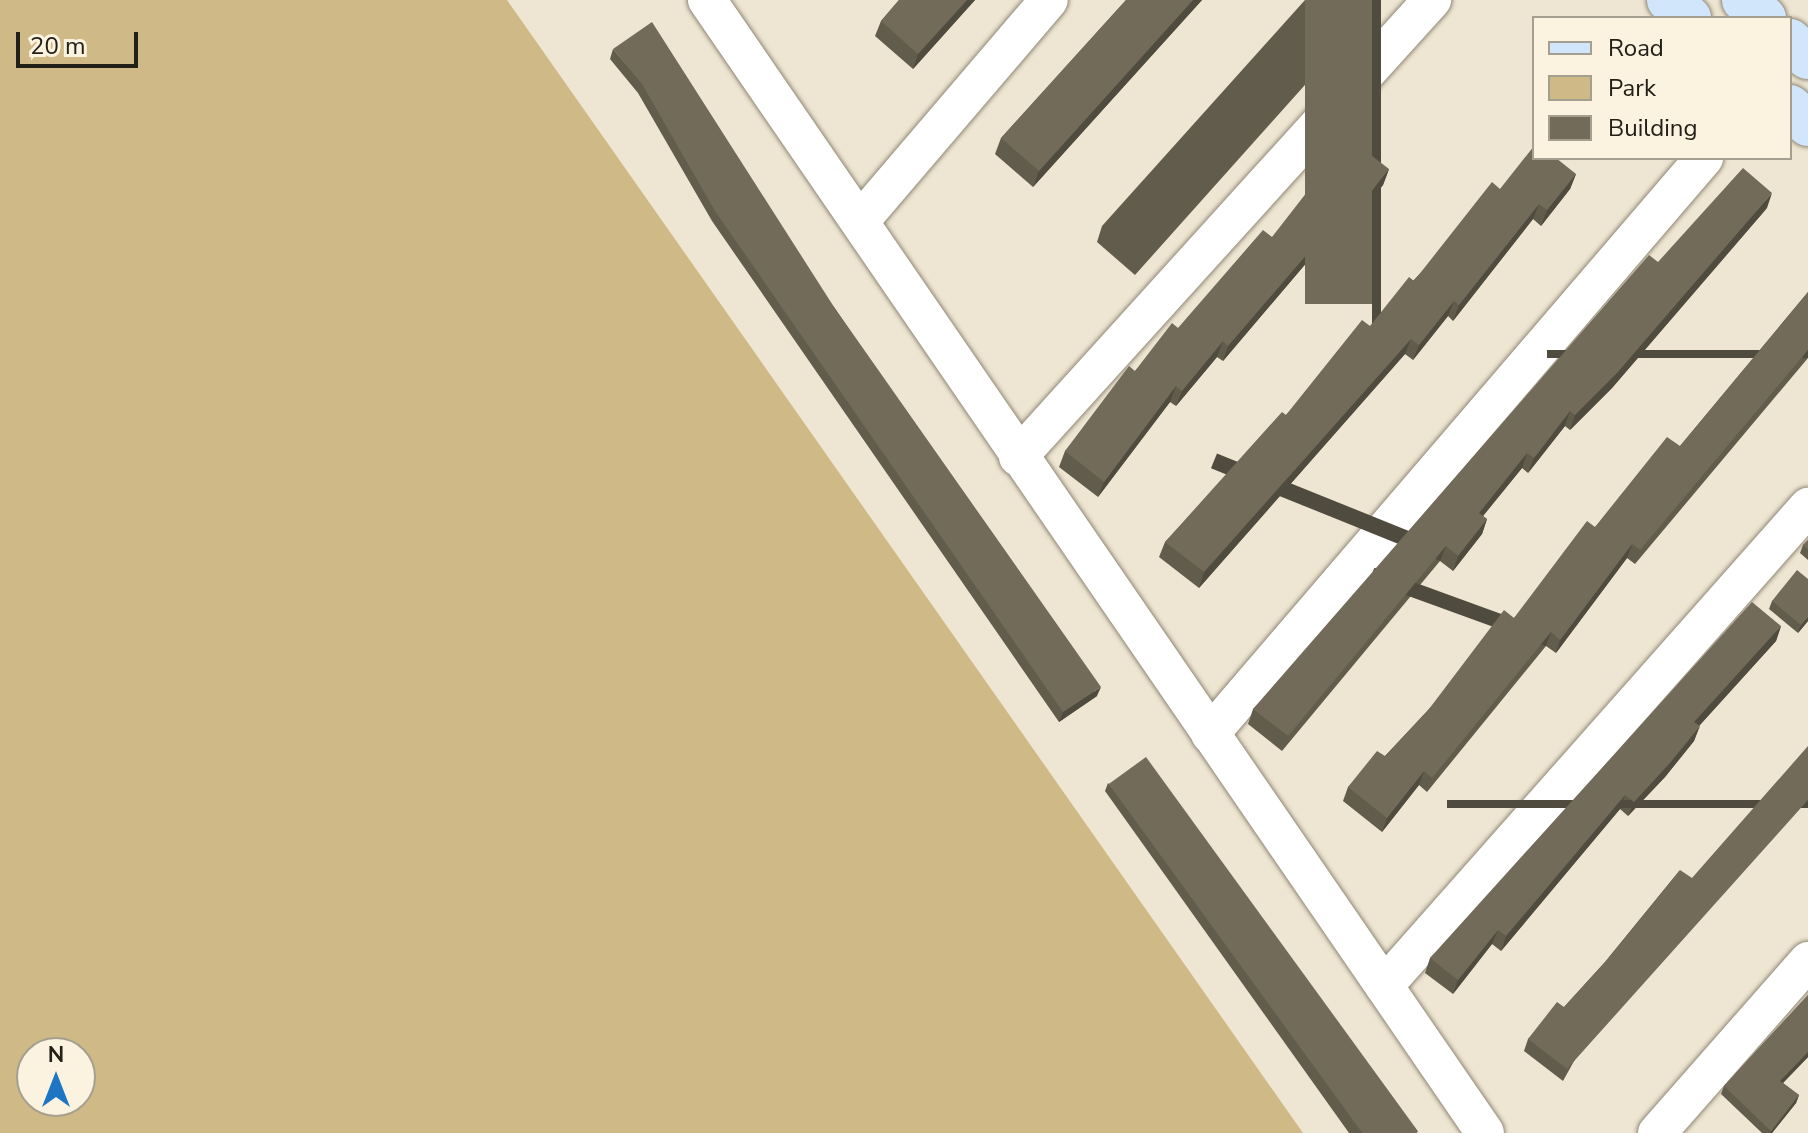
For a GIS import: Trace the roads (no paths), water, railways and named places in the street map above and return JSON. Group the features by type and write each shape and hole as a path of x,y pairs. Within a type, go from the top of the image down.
{"street":[{"path":"707,0 861,220 1018,457 1485,1133"},
{"path":"861,220 1049,0"},
{"path":"1018,457 1432,0"},
{"path":"1669,0 1687,16"},
{"path":"1744,0 1762,16"},
{"path":"1792,109 1808,124"},
{"path":"1210,734 1702,160"},
{"path":"1384,986 1808,507"},
{"path":"1657,1133 1808,961"}]}
